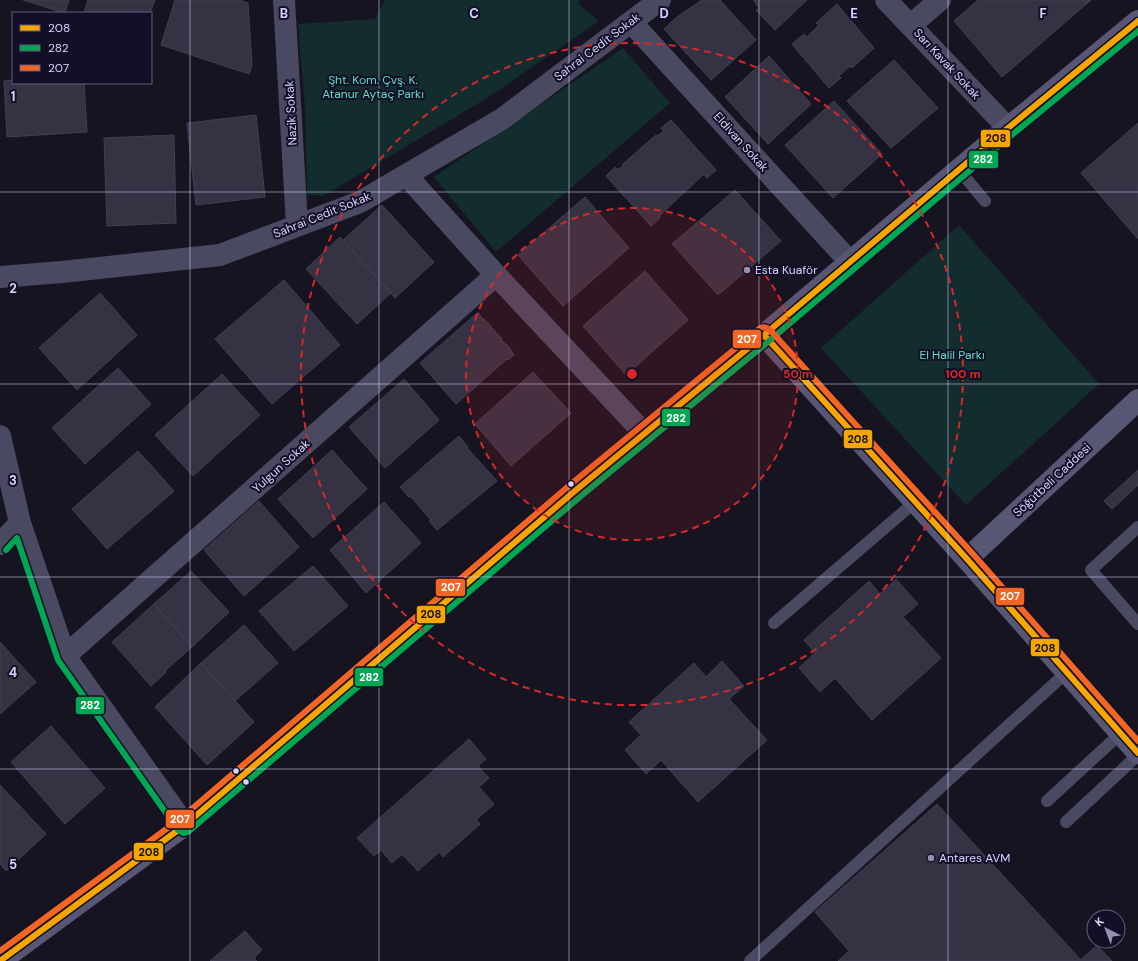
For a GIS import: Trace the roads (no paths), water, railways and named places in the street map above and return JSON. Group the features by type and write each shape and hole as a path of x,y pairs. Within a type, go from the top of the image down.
{"main road":[{"path":"0,961 185,826 644,433 1138,21"},
{"path":"764,334 967,559 1138,754"},
{"name":"Söğütbeli Caddesi","path":"967,559 1138,400"}],"street":[{"name":"Nazik Sokak","path":"284,0 297,226"},
{"name":"Sahrai Cedit Sokak","path":"0,277 220,255 360,202 502,119 660,0"},
{"name":"Sarı Kavak Sokak","path":"886,0 1008,128"},
{"path":"911,25 940,0"},
{"name":"Eldivan Sokak","path":"631,22 850,262"},
{"path":"406,175 496,275 644,433"},
{"name":"Yulgun Sokak","path":"65,656 496,275"},
{"path":"0,436 20,523 65,656 185,826"},
{"path":"0,544 20,523"}],"lane":[{"path":"959,170 985,201"},
{"path":"774,623 915,502"},
{"path":"1138,527 1091,570 1138,624"},
{"path":"750,961 1067,672"},
{"path":"1047,801 1121,733"},
{"path":"1066,822 1138,754"}],"place":[{"name":"Esta Kuaför","path":"747,270"},
{"name":"Antares AVM","path":"931,858"}],"park label":[{"name":"Şht. Kom. Çvş. K. Atanur Aytaç Parkı","path":"373,87"},
{"name":"El Halil Parkı","path":"952,355"}]}
